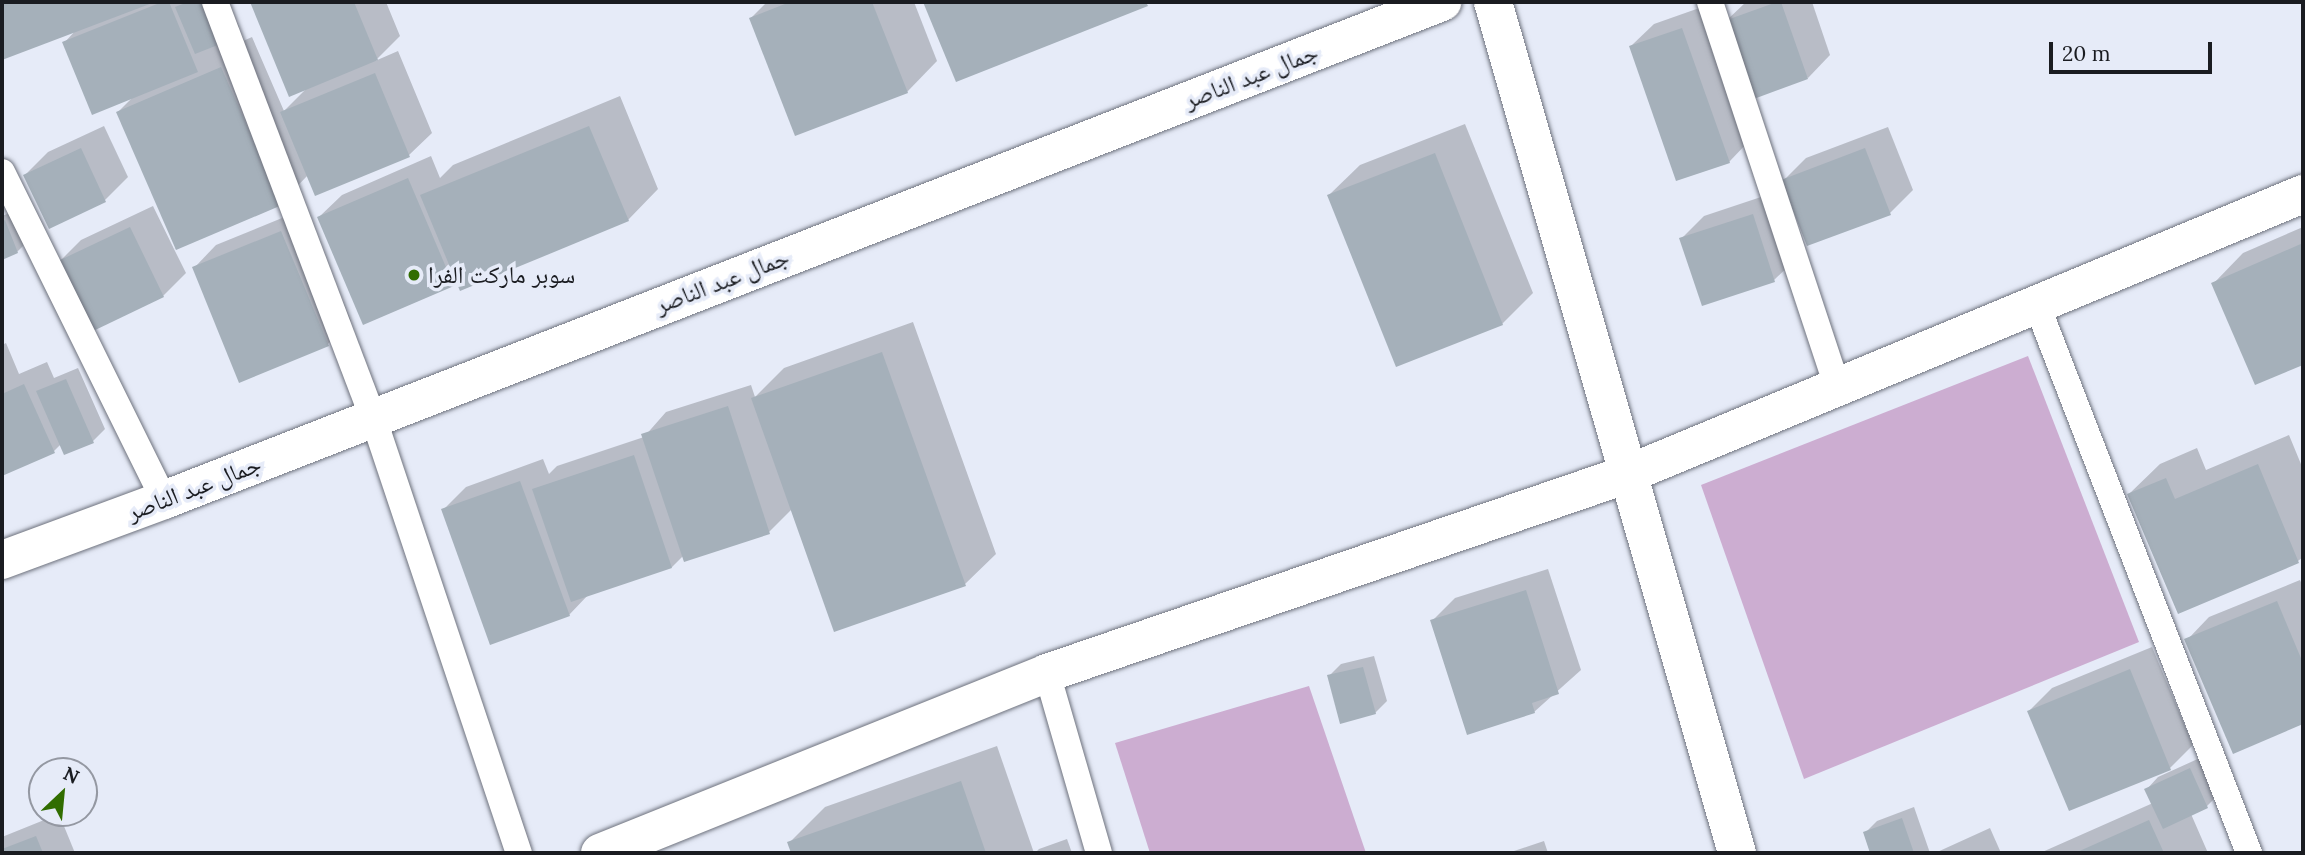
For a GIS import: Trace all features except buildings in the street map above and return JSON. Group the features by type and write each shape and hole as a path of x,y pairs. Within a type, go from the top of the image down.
{"street":[{"name":"جمال عبد الناصر","path":"2,559 164,500 1442,2"},
{"path":"1493,2 1737,853"},
{"path":"600,853 1047,674 1628,474 2303,194"}],"lane":[{"path":"215,2 373,417 519,853"},
{"path":"1710,2 1837,387"},
{"path":"2,173 164,500"},
{"path":"2037,305 2249,853"},
{"path":"1047,674 1099,853"}],"shaded area":[{"path":"2028,356 2139,642 1804,779 1701,485"},
{"path":"1309,686 1366,853 1150,853 1115,743"}],"place":[{"name":"سوبر ماركت الفرا","path":"414,275"}]}
